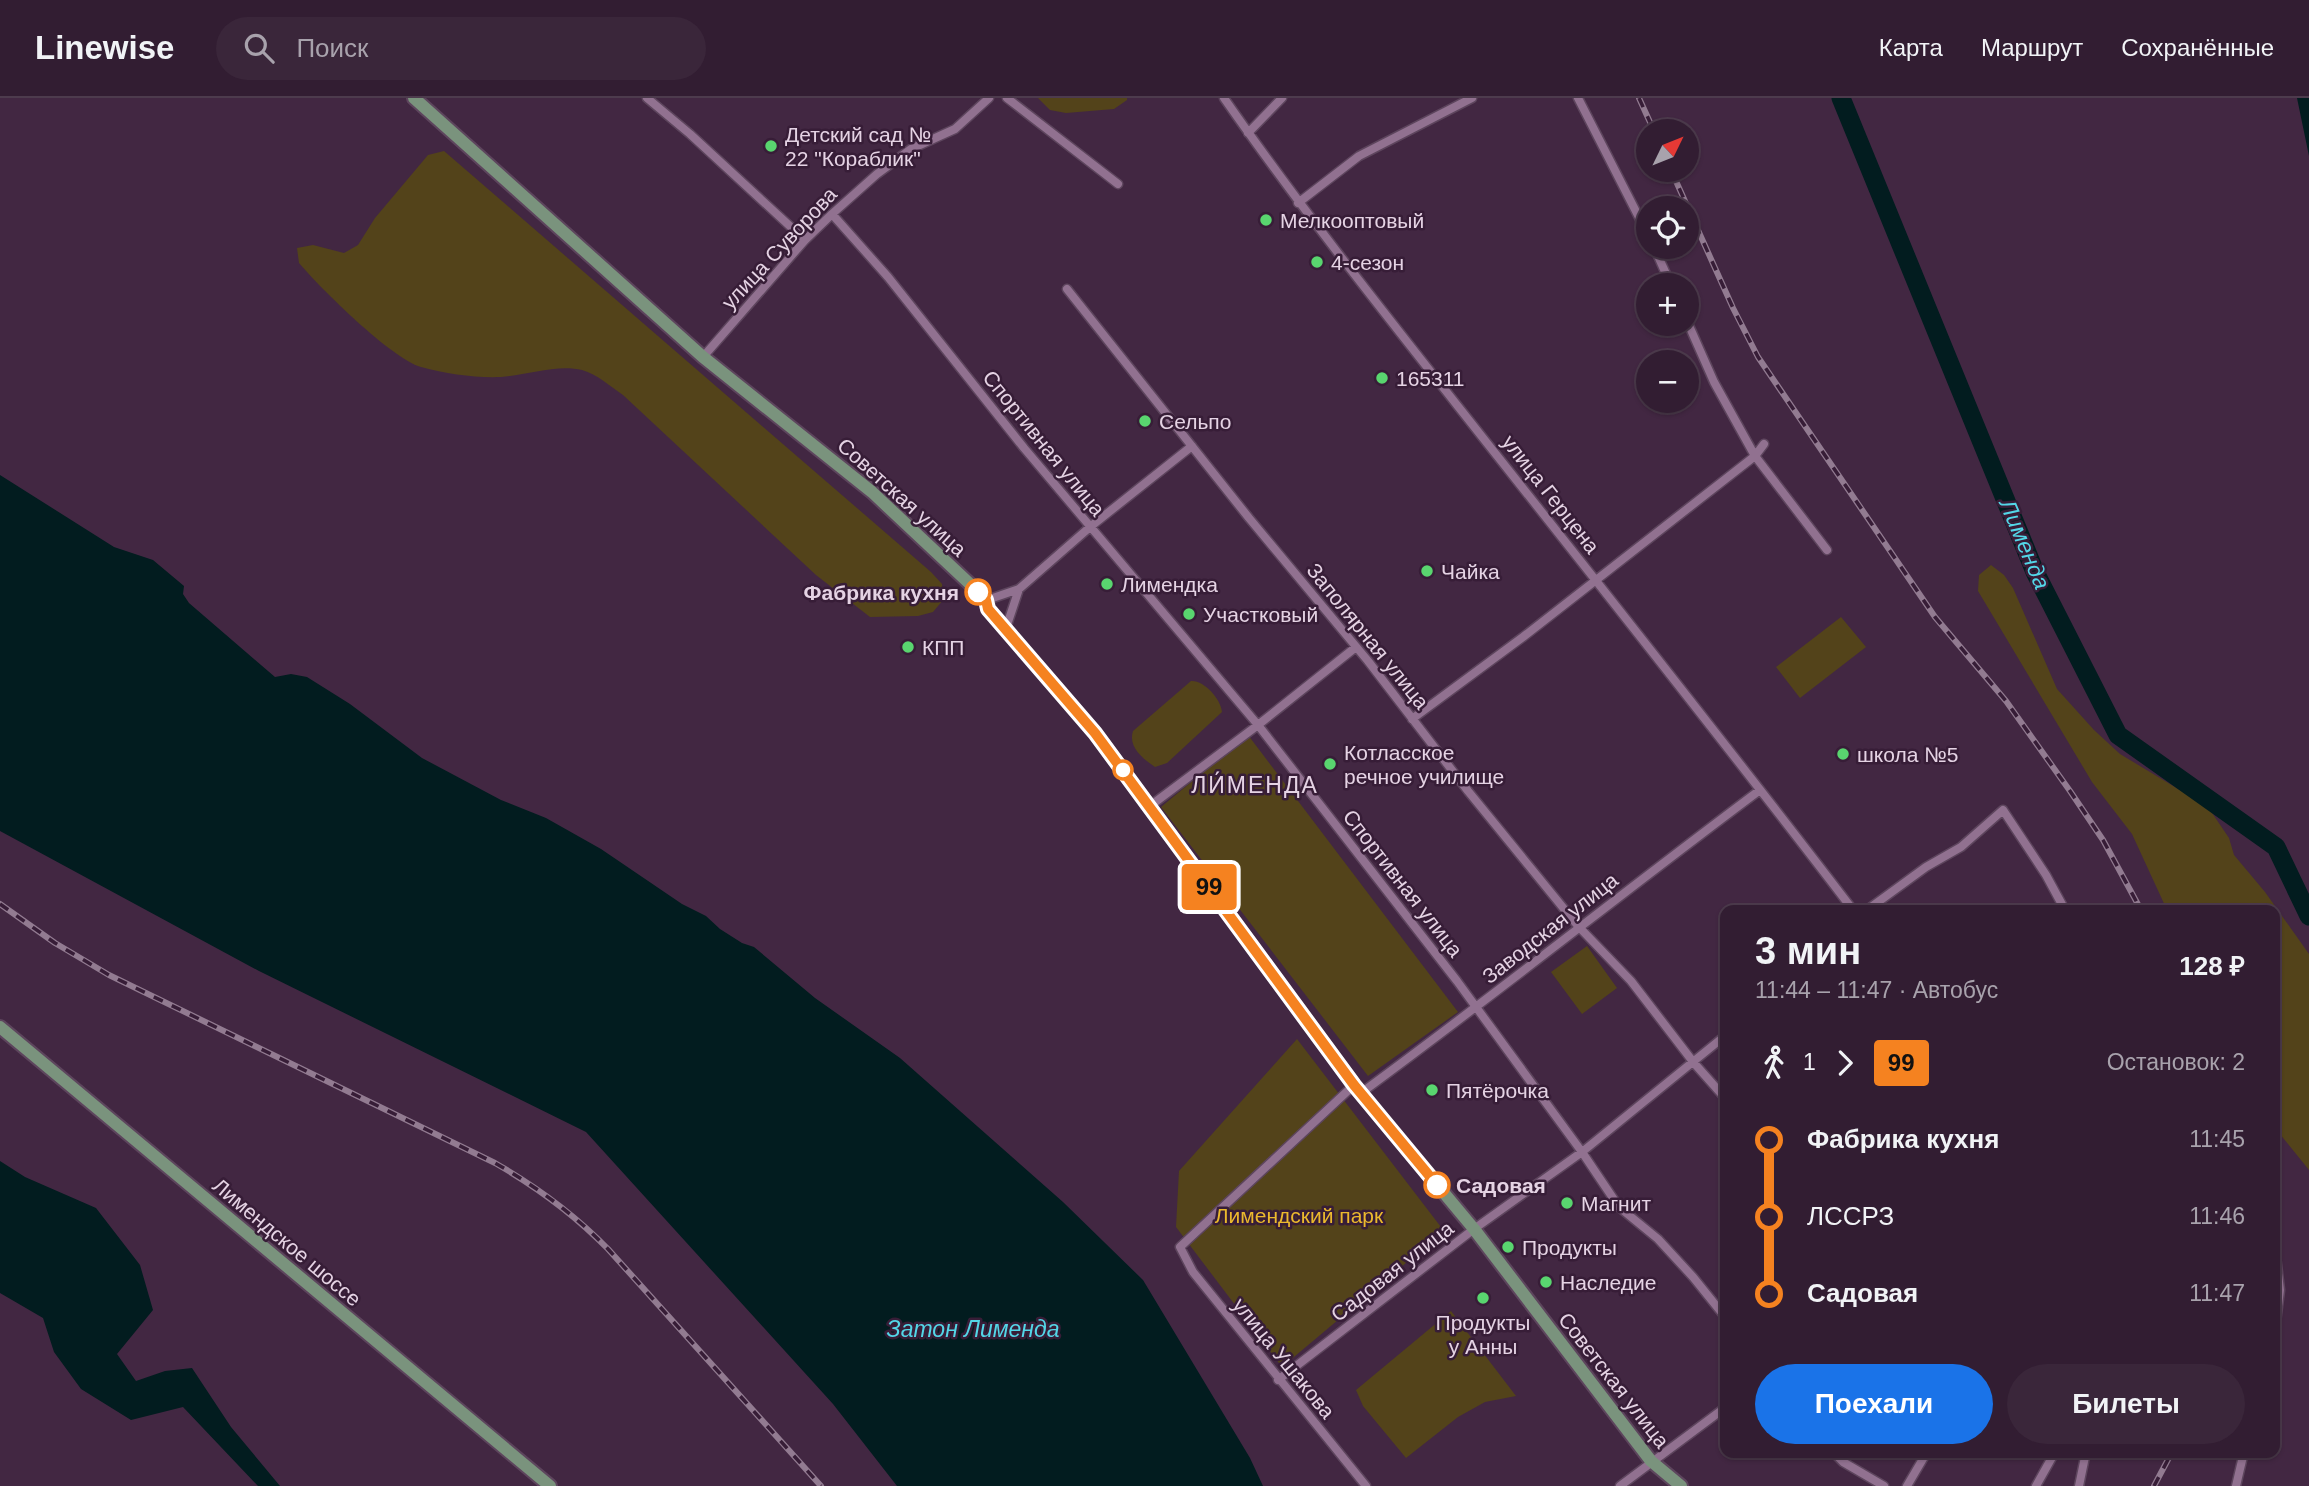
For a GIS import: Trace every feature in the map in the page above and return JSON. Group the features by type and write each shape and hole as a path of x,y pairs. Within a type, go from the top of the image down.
{"main road":[{"name":"Советская улица","path":"414,98 703,357 872,492 986,600 988,609 1095,733 1358,1089 1474,1229 1651,1461 1681,1486"},
{"name":"Лимендское шоссе","path":"0,1027 550,1486"}],"street":[{"path":"647,98 805,240"},
{"name":"улица Суворова","path":"703,357 805,240 832,215 896,160 911,149 955,129 989,98"},
{"path":"1007,98 1118,184"},
{"name":"улица Герцена","path":"1224,98 1298,204 1393,327 1595,579 1849,905"},
{"path":"1248,132 1282,98"},
{"path":"1298,204 1359,156 1472,98"},
{"path":"1578,98 1636,212"},
{"name":"Спортивная улица","path":"832,215 896,286 1024,448 1258,725 1457,981 1619,1207 1658,1240 1720,1311"},
{"name":"Заполярная улица","path":"1067,289 1249,519 1356,646 1468,791 1578,926 1631,981 1720,1092"},
{"path":"1694,336 1714,382 1755,456 1827,550"},
{"path":"1412,719 1523,638 1755,456 1764,444"},
{"path":"986,600 1019,589 1090,527 1192,446"},
{"path":"1006,628 1019,589"},
{"path":"1150,806 1258,725 1356,646"},
{"name":"Заводская улица","path":"1180,1247 1358,1089 1476,1009 1578,926 1760,790"},
{"path":"1874,905 1926,867 1961,847 2003,810 2062,905"},
{"name":"Садовая улица","path":"1278,1380 1474,1229 1582,1152 1720,1040"},
{"name":"улица Ушакова","path":"1180,1247 1193,1272 1366,1486"},
{"path":"1620,1486 1720,1411"},
{"path":"1839,1458 1884,1486"},
{"path":"1907,1486 1923,1458"},
{"path":"2036,1486 2052,1458"},
{"path":"2078,1486 2085,1458"},
{"path":"2236,1486 2243,1458"}],"green space":[{"path":"1038,98 1127,100 1114,109 1066,113 1050,110"},
{"path":"444,151 931,572 942,584 943,600 933,612 918,616 870,617 816,575 623,395 593,374 562,368 501,377 481,377 421,367 392,351 339,305 299,263 297,248 313,245 344,253 358,245 375,218 428,155"},
{"path":"1991,565 2004,575 2013,588 2057,689 2120,754 2208,807 2229,838 2234,855 2274,905 2165,905 2132,834 2092,782 1978,591 1979,575"},
{"path":"1841,617 1866,647 1800,698 1776,667"},
{"path":"1191,681 1211,691 1222,712 1167,763 1155,767 1134,747 1133,731"},
{"path":"1248,735 1458,1012 1368,1076 1161,807"},
{"path":"2280,913 2309,954 2309,1170 2280,1134"},
{"path":"1587,946 1617,988 1582,1014 1551,972"},
{"name":"Лимендский парк","path":"1297,1039 1444,1231 1282,1367 1176,1227 1179,1171"},
{"path":"1451,1311 1516,1396 1485,1402 1458,1417 1406,1458 1363,1406 1356,1390"}],"water":[{"path":"2297,98 2309,98 2309,156"},
{"name":"Затон Лименда","path":"0,475 114,547 153,560 184,586 183,594 189,603 275,677 291,674 307,677 350,704 422,758 501,800 546,818 601,849 682,904 706,916 720,929 754,947 815,998 900,1058 1063,1202 1143,1280 1250,1458 1263,1486 897,1486 833,1404 586,1132 259,971 0,831"},
{"path":"0,1161 25,1177 96,1208 140,1265 153,1310 117,1354 136,1381 165,1371 192,1368 231,1427 280,1486 258,1486 183,1407 131,1420 81,1389 54,1352 43,1318 0,1293"}],"waterway":[{"name":"Лименда","path":"1841,98 2035,572 2118,735 2276,847 2309,916"}],"railway":[{"path":"1639,98 1649,119"},
{"path":"1676,182 1758,357 1935,617 2006,701 2070,791 2103,840 2138,905"},
{"path":"0,904 55,943 109,975 495,1163 526,1182 582,1224 608,1249 821,1486"},
{"path":"2154,1486 2169,1458"}],"bus line":[{"name":"99","path":"978,592 986,600 988,609 1095,733 1354,1085 1437,1185"}],"place":[{"name":"Детский сад № 22 \"Кораблик\"","path":"771,146"},
{"name":"Мелкооптовый","path":"1266,220"},
{"name":"4-сезон","path":"1317,262"},
{"name":"165311","path":"1382,378"},
{"name":"Сельпо","path":"1145,421"},
{"name":"Чайка","path":"1427,571"},
{"name":"Лимендка","path":"1107,584"},
{"name":"Фабрика кухня","path":"978,592"},
{"name":"Участковый","path":"1189,614"},
{"name":"КПП","path":"908,647"},
{"name":"школа №5","path":"1843,754"},
{"name":"Котласское речное училище","path":"1330,764"},
{"name":"Пятёрочка","path":"1432,1090"},
{"name":"Садовая","path":"1437,1185"},
{"name":"Магнит","path":"1567,1203"},
{"name":"Продукты","path":"1508,1247"},
{"name":"Наследие","path":"1546,1282"},
{"name":"Продукты у Анны","path":"1483,1298"}],"district":[{"name":"ЛИ́МЕНДА","path":"1255,785"}]}
